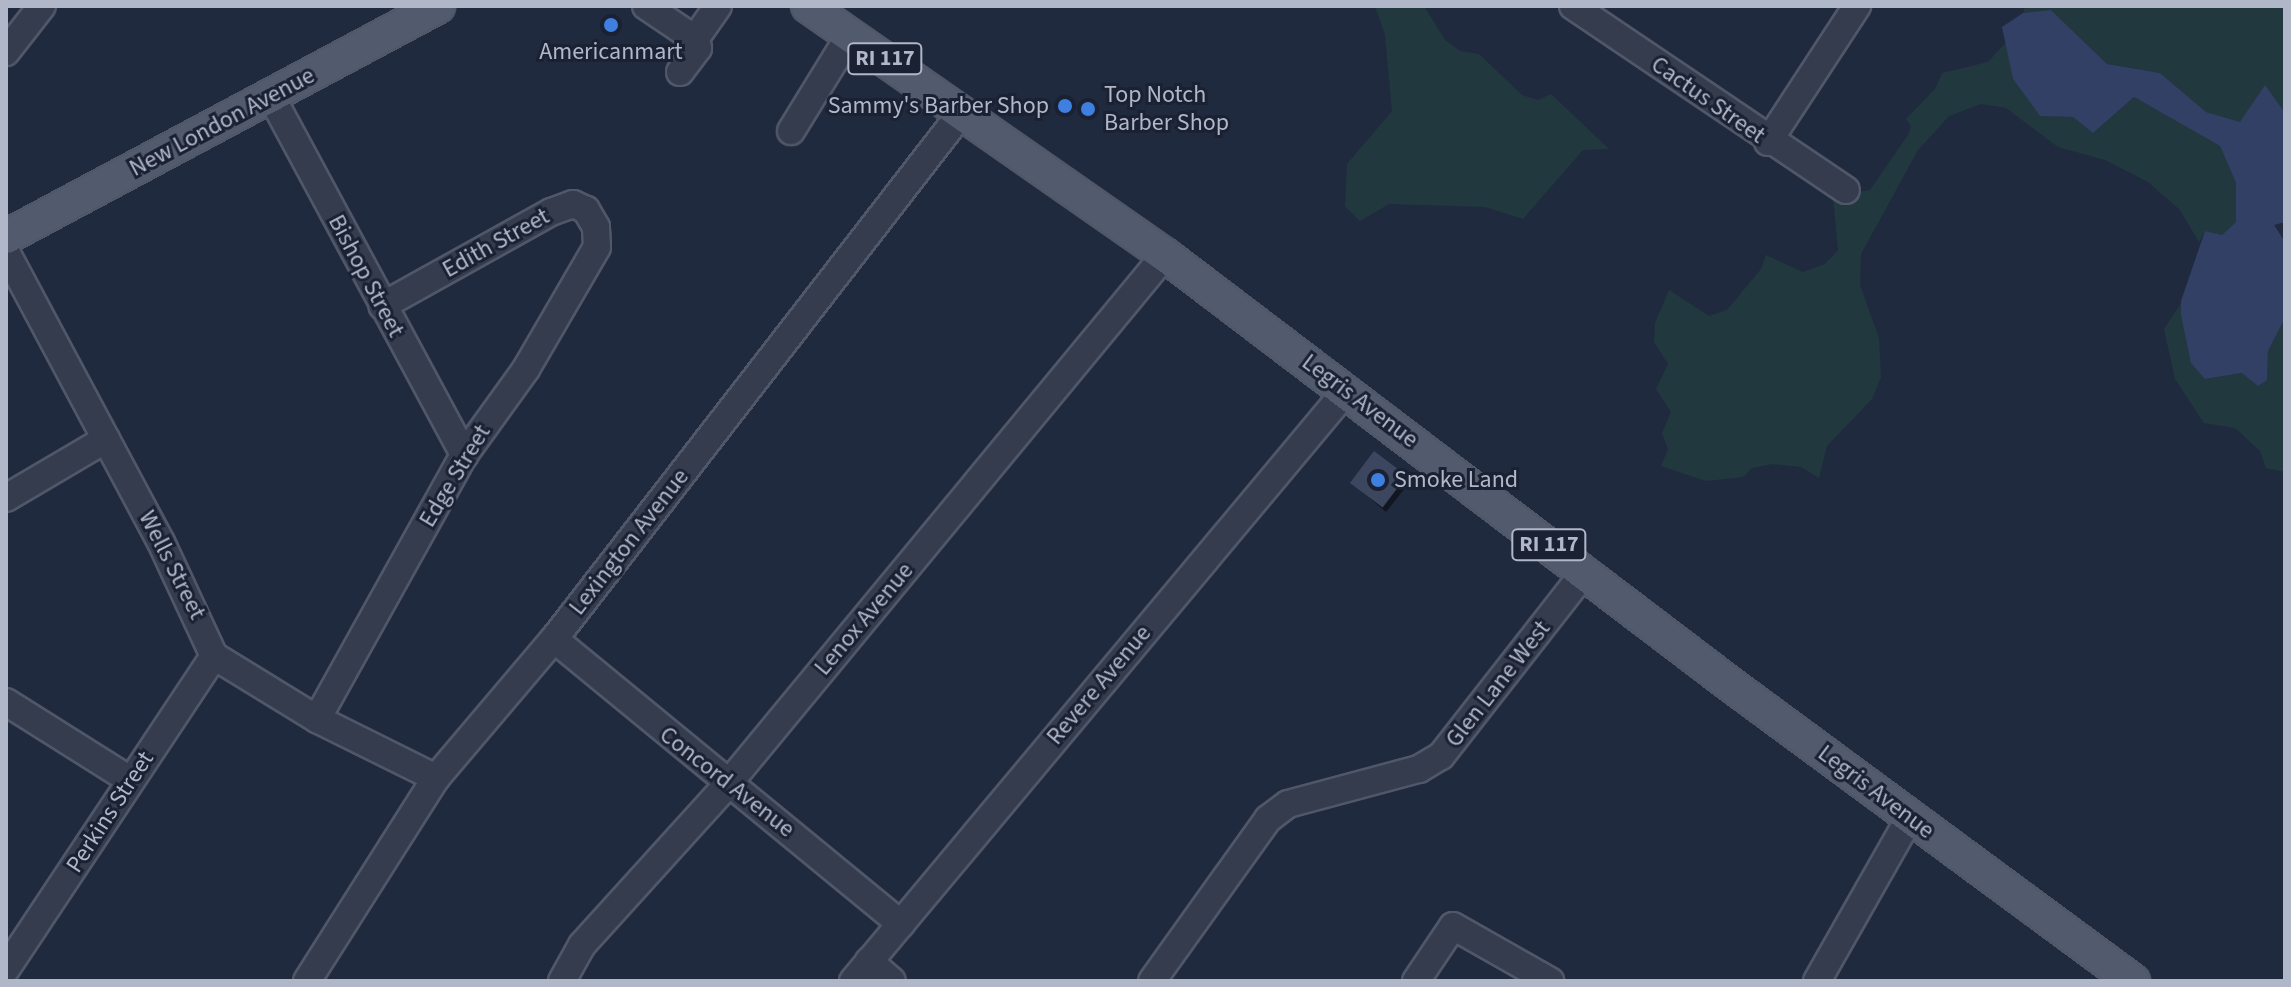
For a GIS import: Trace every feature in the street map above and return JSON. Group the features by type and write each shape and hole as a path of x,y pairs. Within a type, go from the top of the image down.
{"main road":[{"name":"New London Avenue","path":"6,237 438,6"},
{"name":"Legris Avenue","path":"808,6 963,111 1165,255 1910,817 2102,971 2133,981"}],"street":[{"path":"6,52 42,6"},
{"path":"695,39 718,6"},
{"name":"Cactus Street","path":"1573,6 1606,14 1768,142 1846,190"},
{"path":"1768,142 1857,6"},
{"path":"658,11 695,39 698,48 680,72"},
{"path":"791,131 850,35"},
{"name":"Bishop Street","path":"271,96 464,455"},
{"name":"Lexington Avenue","path":"307,981 436,778 554,639 963,111"},
{"name":"Edith Street","path":"382,306 573,204 586,210 596,227 596,237"},
{"name":"Edge Street","path":"317,719 464,455 526,369 597,247 596,237"},
{"name":"Wells Street","path":"6,252 200,616 214,656"},
{"name":"Lenox Avenue","path":"562,981 582,945 728,784 1165,255"},
{"name":"Revere Avenue","path":"861,971 1347,390"},
{"path":"6,498 106,439"},
{"name":"Glen Lane West","path":"1152,981 1268,819 1288,804 1419,769 1441,756 1584,573"},
{"name":"Concord Avenue","path":"554,639 901,924"},
{"path":"214,656 317,719 436,778"},
{"name":"Perkins Street","path":"6,969 214,656"},
{"path":"6,702 130,780"},
{"path":"1817,981 1910,817"},
{"path":"1416,981 1453,926 1550,981"},
{"path":"861,971 892,981"}],"shaded area":[{"path":"1375,6 1424,6 1445,40 1460,51 1479,54 1522,95 1538,100 1551,94 1609,149 1583,150 1523,219 1485,207 1389,204 1360,221 1345,206 1347,164 1392,111 1385,35"},
{"path":"2025,6 2285,6 2285,113 2240,122 2206,112 2160,73 2107,64 2051,10 2023,13"},
{"path":"2007,41 2013,79 2040,116 2073,117 2093,133 2134,97 2220,146 2236,183 2236,222 2222,235 2205,231 2199,242 2180,210 2148,182 2105,160 2058,147 2006,108 1981,104 1949,116 1918,150 1861,254 1860,285 1879,338 1881,377 1872,399 1827,446 1819,478 1801,467 1772,464 1752,468 1743,477 1706,481 1661,466 1668,449 1662,433 1671,412 1656,389 1668,364 1654,342 1655,323 1669,290 1709,316 1727,310 1761,269 1766,255 1803,272 1825,264 1838,250 1833,196 1870,190 1908,135 1911,126 1906,119 1935,89 1942,73 1988,62"},
{"path":"2182,302 2181,315 2205,379 2242,373 2267,380 2268,351 2285,318 2285,472 2266,468 2260,451 2235,428 2204,423 2175,379 2164,329"}],"water":[{"path":"2051,10 2107,64 2160,73 2206,112 2240,122 2265,85 2285,113 2285,222 2274,225 2285,242 2285,318 2268,351 2267,380 2258,386 2242,373 2205,379 2191,363 2181,315 2181,301 2205,231 2222,235 2236,222 2236,183 2220,146 2134,97 2093,133 2073,117 2040,116 2013,79 2002,27 2023,13"}],"building":[{"name":"Smoke Land","path":"1374,451 1407,476 1383,508 1350,483"}],"place":[{"name":"Americanmart","path":"611,25"},
{"name":"Sammy's Barber Shop","path":"1065,106"},
{"name":"Top Notch Barber Shop","path":"1088,109"},
{"name":"Smoke Land","path":"1378,480"}]}
